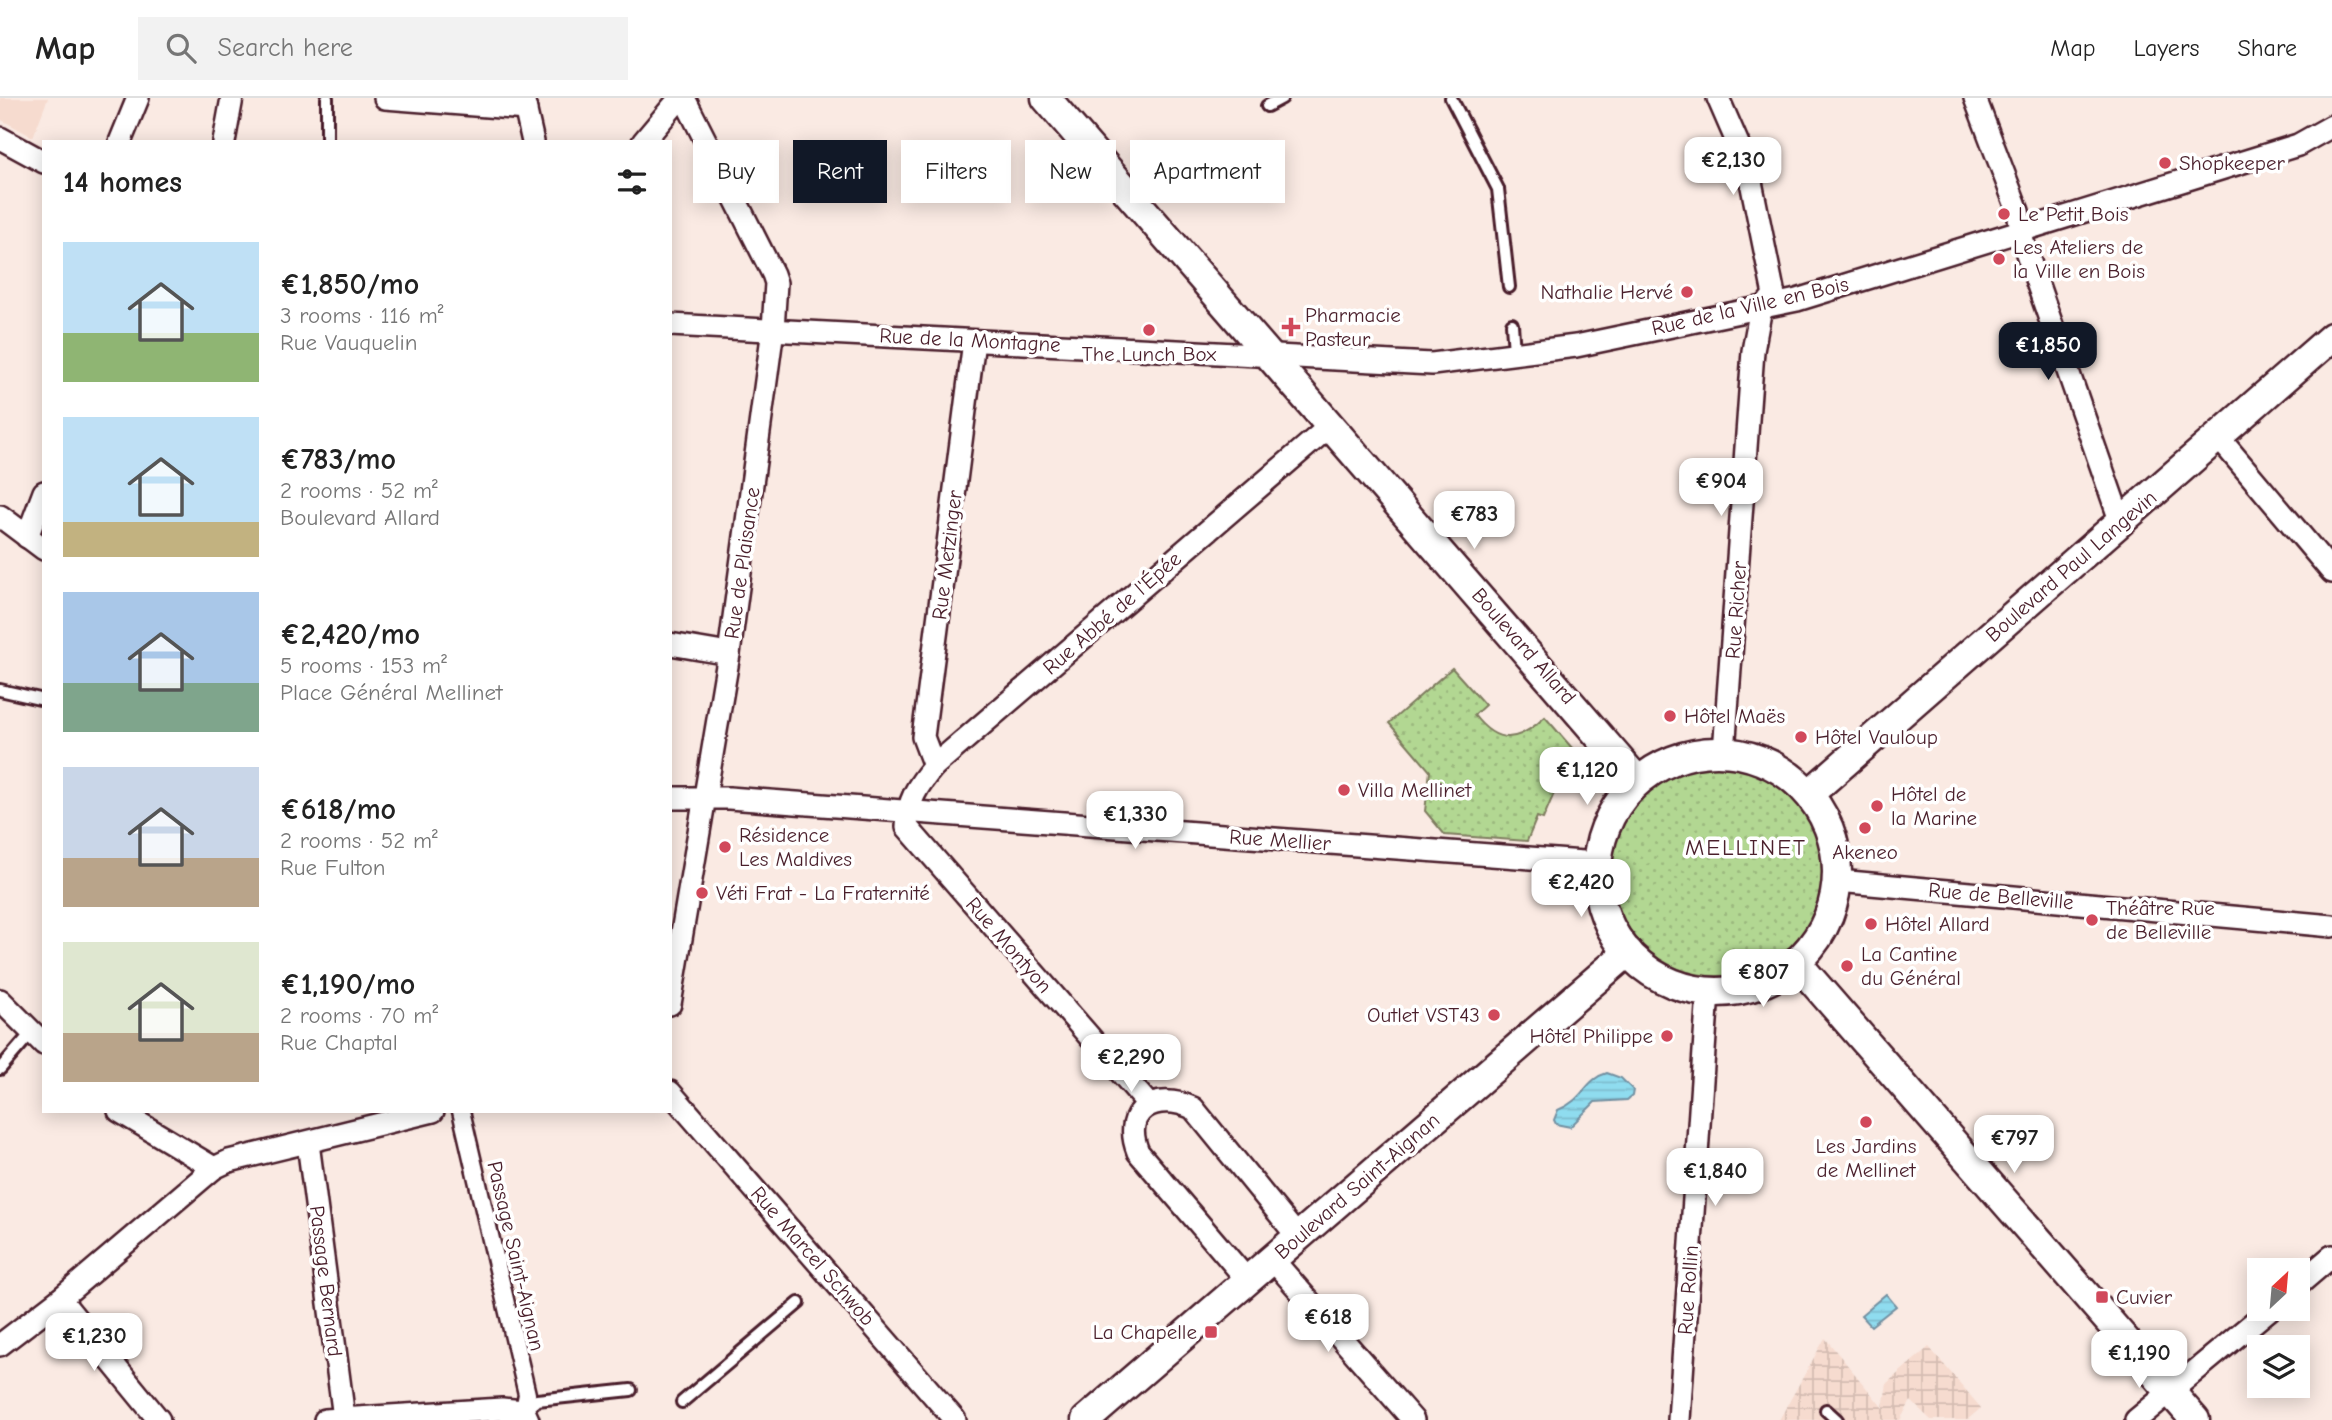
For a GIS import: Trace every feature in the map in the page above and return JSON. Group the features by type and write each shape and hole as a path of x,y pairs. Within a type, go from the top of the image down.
{"street":[{"path":"121,140 138,98"},
{"path":"224,140 232,98"},
{"path":"385,98 524,103 533,140"},
{"path":"645,140 682,98"},
{"name":"Rue de Plaisance","path":"672,993 707,797 737,600 773,329 776,283 682,98"},
{"name":"Boulevard Allard","path":"1046,98 1638,780"},
{"name":"Rue Richer","path":"1718,98 1748,167 1773,295 1760,313 1753,351 1724,752"},
{"path":"1975,98 2018,211 2021,229 2066,371 2121,523"},
{"name":"Rue de la Ville en Bois","path":"1270,354 1432,364 1576,346 1767,304 1797,300 2298,145 2332,126"},
{"path":"0,138 42,161"},
{"name":"Rue de la Montagne","path":"672,325 1270,354"},
{"name":"Boulevard Paul Langevin","path":"1809,794 2332,337"},
{"name":"Rue Metzinger","path":"934,766 923,737 974,341"},
{"name":"Rue Abbé de l'Épée","path":"907,813 913,793 934,766 1331,425"},
{"path":"2218,438 2332,572"},
{"path":"0,516 35,543 42,503"},
{"path":"672,644 729,654"},
{"path":"1724,752 1743,754 1777,768 1809,794 1820,810 1834,842 1838,881 1830,914 1822,931 1797,962 1760,984 1726,992 1708,992 1663,979 1628,952 1606,919 1597,883 1597,863 1599,848 1611,814 1638,780 1673,760 1698,753 1724,752"},
{"name":"Rue Mellier","path":"672,798 707,797 1597,863"},
{"name":"Rue Montyon","path":"907,813 907,827 1149,1105"},
{"name":"Rue de Belleville","path":"1838,881 2332,926"},
{"name":"Boulevard Saint-Aignan","path":"1086,1420 1249,1283 1298,1237 1628,952"},
{"path":"1797,962 2195,1420"},
{"name":"Rue Rollin","path":"1679,1420 1708,992"},
{"path":"0,1000 38,1038"},
{"name":"Rue Marcel Schwob","path":"672,1094 825,1280 955,1420"},
{"path":"1249,1283 1138,1152 1131,1135 1135,1119 1149,1105 1161,1100 1176,1100 1193,1108 1298,1237"},
{"path":"122,1113 214,1168"},
{"path":"0,1345 60,1299 214,1168 229,1161 425,1113"},
{"name":"Passage Saint-Aignan","path":"461,1113 527,1394 526,1415"},
{"name":"Passage Bernard","path":"308,1143 334,1419"},
{"path":"2310,1274 2332,1255"},
{"path":"1273,1260 1413,1420"},
{"path":"60,1299 159,1420"},
{"path":"2136,1420 2255,1321"},
{"path":"334,1419 502,1409 526,1415"}],"lane":[{"path":"327,98 327,140"},
{"path":"1267,106 1282,98"},
{"path":"1451,98 1498,189 1509,287"},
{"path":"1512,324 1514,352"},
{"path":"0,690 42,700"},
{"path":"0,1069 38,1038"},
{"path":"682,1402 799,1303"},
{"path":"526,1415 537,1400 631,1390"},
{"path":"1826,1410 1837,1420"}],"shaded area":[{"path":"0,98 48,98 33,137 0,119"},
{"path":"1825,1338 1883,1408 1887,1383 1929,1347 1981,1408 1967,1420 1931,1420 1911,1401 1900,1420 1779,1420"}],"green space":[{"path":"1452,668 1485,705 1474,715 1491,732 1500,736 1517,736 1545,717 1573,749 1543,819 1537,817 1527,841 1445,835 1425,811 1430,771 1389,723"},
{"path":"1717,764 1758,772 1776,781 1792,795 1806,811 1815,829 1823,870 1815,911 1806,929 1792,945 1776,959 1758,968 1717,976 1676,968 1658,959 1642,945 1628,929 1619,911 1611,870 1619,829 1628,811 1642,795 1658,781 1676,772"}],"water":[{"path":"1607,1073 1621,1078 1633,1090 1632,1096 1627,1100 1595,1102 1570,1127 1556,1124 1554,1120 1558,1110 1574,1101 1594,1080"},
{"path":"1886,1294 1896,1306 1871,1326 1861,1315"}],"place":[{"name":"Shopkeeper","path":"2165,163"},
{"name":"Le Petit Bois","path":"2004,214"},
{"name":"Les Ateliers de la Ville en Bois","path":"1999,259"},
{"name":"Nathalie Hervé","path":"1687,292"},
{"name":"Pharmacie Pasteur","path":"1291,327"},
{"name":"The Lunch Box","path":"1149,330"},
{"name":"Hôtel Maës","path":"1670,716"},
{"name":"Hôtel Vauloup","path":"1801,737"},
{"name":"Villa Mellinet","path":"1344,790"},
{"name":"Hôtel de la Marine","path":"1877,806"},
{"name":"Akeneo","path":"1865,828"},
{"name":"Résidence Les Maldives","path":"725,847"},
{"name":"Véti Frat - La Fraternité","path":"702,893"},
{"name":"Théâtre Rue de Belleville","path":"2092,920"},
{"name":"Hôtel Allard","path":"1871,924"},
{"name":"La Cantine du Général","path":"1847,966"},
{"name":"Outlet VST43","path":"1494,1015"},
{"name":"Hôtel Philippe","path":"1667,1036"},
{"name":"Les Jardins de Mellinet","path":"1866,1122"},
{"name":"Cuvier","path":"2102,1297"},
{"name":"La Chapelle","path":"1211,1332"}],"district":[{"name":"MELLINET","path":"1746,847"}]}
